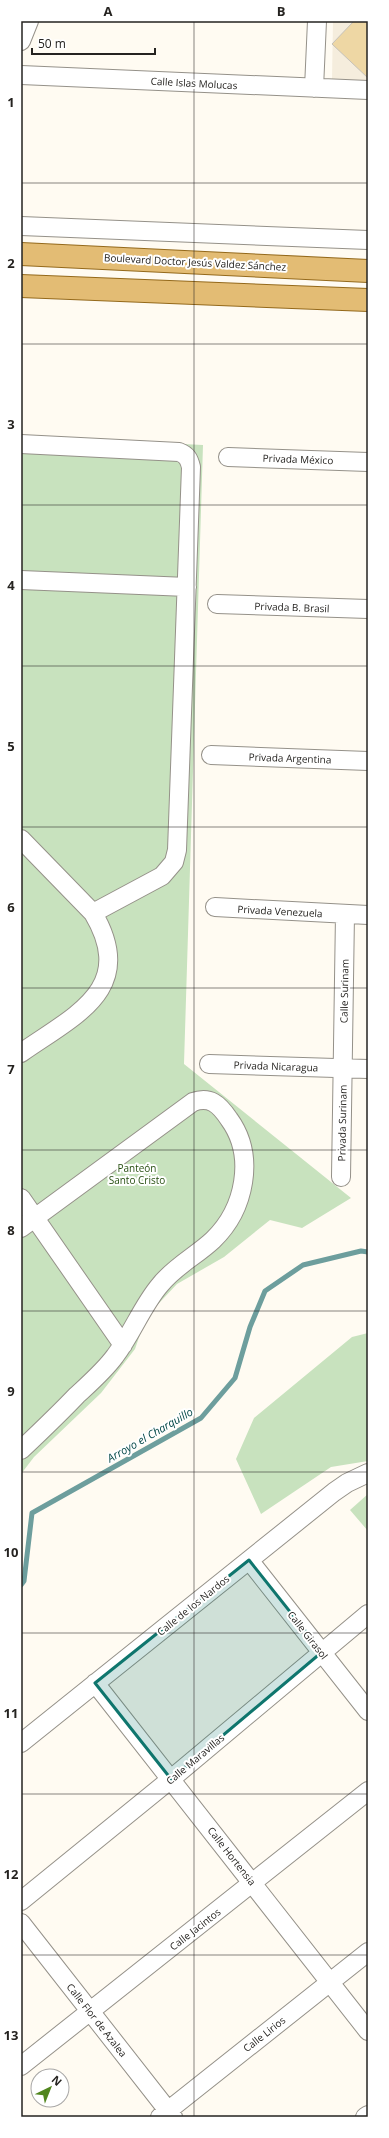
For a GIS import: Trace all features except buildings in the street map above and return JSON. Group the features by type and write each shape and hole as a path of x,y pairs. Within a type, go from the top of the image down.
{"main road":[{"name":"Boulevard Doctor Jesús Valdez Sánchez","path":"21,254 368,271"},
{"path":"21,286 368,300"}],"street":[{"path":"21,41 29,21"},
{"path":"314,88 318,21"},
{"name":"Calle Islas Molucas","path":"21,75 368,90"},
{"path":"21,226 368,240"},
{"path":"239,264 241,236"},
{"path":"21,444 179,452 185,454 189,459 191,467 176,850 174,862 162,876 94,913"},
{"name":"Privada México","path":"228,457 368,462"},
{"path":"21,580 187,587"},
{"name":"Privada B. Brasil","path":"216,604 368,609"},
{"name":"Privada Argentina","path":"211,754 368,761"},
{"path":"21,839 94,913 102,927 110,958 103,985 96,997 86,1007 21,1054"},
{"name":"Privada Venezuela","path":"215,907 368,915"},
{"name":"Calle Surinam","path":"342,1068 345,914"},
{"name":"Privada Nicaragua","path":"209,1064 368,1069"},
{"name":"Privada Surinam","path":"341,1177 342,1068"},
{"path":"21,1450 103,1370 123,1345 160,1285 183,1262 213,1240 224,1228 234,1212 244,1180 245,1160 240,1141 231,1121 222,1108 211,1100 202,1099 193,1102 28,1223"},
{"path":"21,1198 28,1223 123,1345"},
{"name":"Calle de los Nardos","path":"21,1742 347,1483 368,1474"},
{"name":"Calle Girasol","path":"249,1560 368,1711"},
{"name":"Calle Maravillas","path":"21,1901 171,1779 368,1614"},
{"name":"Calle Hortensia","path":"95,1683 368,2031"},
{"name":"Calle Jacintos","path":"21,2066 368,1791"},
{"name":"Calle Flor de Azalea","path":"21,1923 167,2115"},
{"name":"Calle Lirios","path":"167,2115 368,1952"}],"highlighted area":[{"path":"249,1560 322,1652 171,1779 95,1683"}],"shaded area":[{"path":"333,21 368,21 368,81 332,79"}],"green space":[{"name":"Panteón Santo Cristo","path":"21,436 203,445 184,1064 351,1198 302,1228 270,1220 224,1257 177,1284 146,1317 135,1349 101,1393 34,1457 21,1474"},
{"path":"368,1333 368,1461 331,1467 261,1514 236,1459 254,1418 352,1337"},
{"path":"368,1494 368,1531 350,1510"}],"waterway":[{"name":"Arroyo el Charquillo","path":"21,1585 24,1581 32,1513 201,1418 235,1378 250,1327 265,1291 303,1265 361,1251 368,1252"}]}
